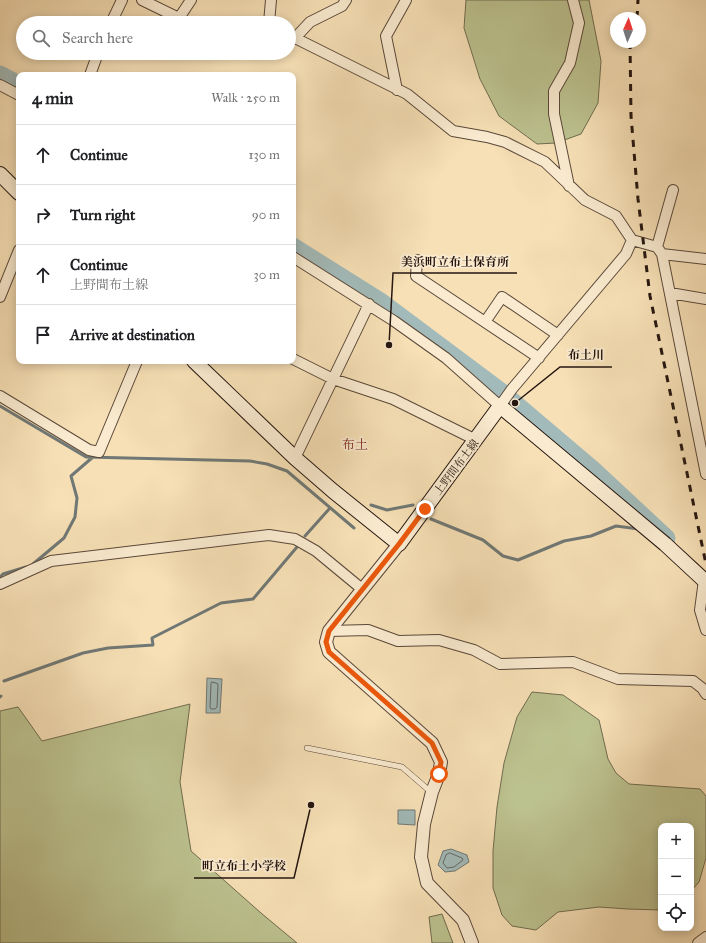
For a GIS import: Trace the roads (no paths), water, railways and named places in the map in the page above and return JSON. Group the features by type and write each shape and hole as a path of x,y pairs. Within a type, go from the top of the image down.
{"main road":[{"path":"0,174 16,190"},
{"path":"199,364 295,458 333,491 399,544"},
{"path":"502,403 665,544 705,581"},
{"name":"上野間布土線","path":"399,544 502,403"}],"street":[{"path":"114,16 122,0"},
{"path":"142,0 175,16"},
{"path":"180,16 191,0"},
{"path":"270,16 271,0"},
{"path":"296,34 310,22 342,6 346,0"},
{"path":"397,90 386,36 406,0"},
{"path":"569,186 554,114 554,91 570,63 579,23 573,0"},
{"path":"296,40 407,94 453,131 505,142 545,162 585,200 616,216 632,240 659,250 706,259"},
{"path":"91,72 95,60"},
{"path":"0,85 16,93"},
{"path":"673,190 659,250 670,293 704,452 706,474"},
{"path":"296,259 369,304 446,358 502,403 512,389 626,254 632,240"},
{"path":"0,297 16,257"},
{"path":"417,260 416,276 538,358"},
{"path":"670,293 706,299"},
{"path":"484,322 502,297 558,335"},
{"path":"295,458 369,304"},
{"path":"296,360 333,379 393,399 476,440"},
{"path":"0,396 89,450 99,452 136,364"},
{"path":"0,584 51,561 269,535 295,539 316,551 362,589"},
{"path":"399,544 329,631 326,642 329,652 432,743 441,762 439,774 432,792 424,824 421,857 427,883 463,920 472,943"},
{"path":"705,581 700,610 706,630"},
{"path":"329,631 368,630 398,641 439,640 474,650 500,664 573,662 618,678 693,680 706,694"},
{"path":"698,943 706,937"}],"lane":[{"path":"307,748 402,767 432,792"}],"water":[{"path":"207,678 222,679 220,713 206,713"},
{"path":"398,810 415,810 415,825 398,824"},
{"path":"451,849 467,855 469,862 455,871 445,872 438,865 443,851"}],"waterway":[{"path":"0,74 16,82"},
{"path":"296,248 382,302 501,391 594,470 667,538"},
{"path":"0,406 86,457 250,461 267,464 287,471 354,528"},
{"path":"33,564 64,538 75,517 77,498 71,476 93,457"},
{"path":"371,505 387,510 413,505"},
{"path":"305,536 330,508"},
{"path":"431,519 483,540 503,556 518,560 564,541 591,536 616,526 639,529"},
{"path":"4,681 83,653 108,648 153,645 152,638 221,603 253,599 297,547"},
{"path":"0,577 3,574 26,567"}],"railway":[{"path":"637,12 638,0"},
{"path":"630,48 631,116 638,199 650,296 706,564"}],"place":[{"name":"美浜町立布土保育所","path":"389,345"},
{"name":"布土川","path":"515,403"},
{"name":"町立布土小学校","path":"311,805"}],"district":[{"name":"布土","path":"355,444"}]}
